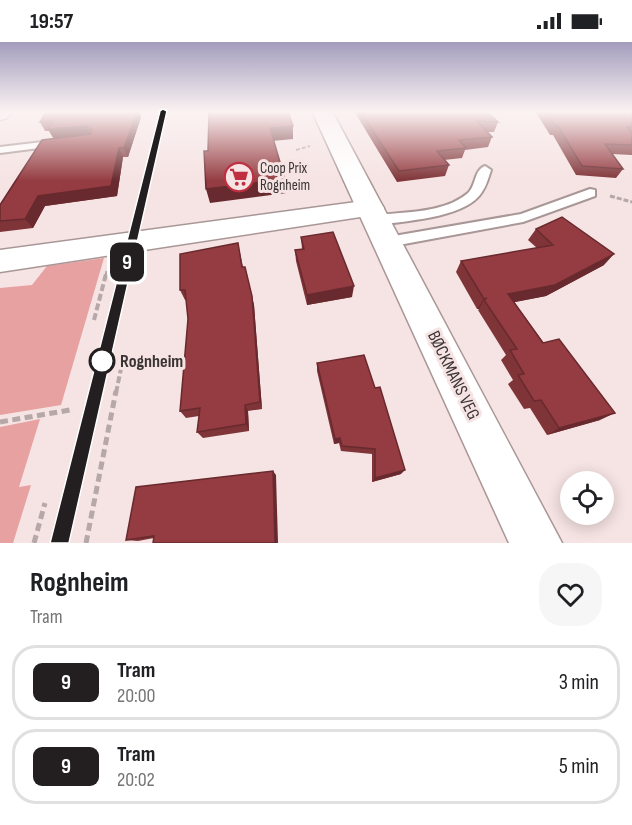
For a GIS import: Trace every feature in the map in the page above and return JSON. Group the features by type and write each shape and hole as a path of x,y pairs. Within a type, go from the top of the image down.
{"main road":[{"name":"BØCKMANS VEG","path":"334,134 536,543"},
{"path":"0,261 123,243 379,223"}],"lane":[{"path":"0,150 68,142"},
{"path":"379,223 443,209 464,201 475,194 485,170"},
{"path":"379,223 523,218 590,193"}],"path":[{"path":"94,320 123,243"},
{"path":"86,543 124,354"},
{"path":"0,422 70,410"},
{"path":"34,543 45,503"}],"shaded area":[{"path":"104,258 61,405 0,415 0,288 32,285 47,266"},
{"path":"40,419 19,487 31,485 13,543 0,543 0,427"}],"building":[{"path":"88,134 129,134 124,148 119,148 111,186 38,196 25,219 0,221 0,205 42,140"},
{"path":"208,134 272,134 285,179 206,189 204,151 208,151"},
{"path":"375,134 490,134 492,137 459,140 466,148 437,151 449,165 399,171"},
{"path":"563,134 632,134 632,145 605,144 623,169 582,166"},
{"path":"562,217 614,254 555,285 508,294 543,343 559,339 615,413 559,428 541,400 534,401 518,375 524,374 510,350 517,349 484,300 487,298 484,299 461,261 553,245 536,229"},
{"path":"333,232 354,286 307,295 295,250 304,249 301,237"},
{"path":"238,243 242,267 245,267 252,296 260,402 245,405 246,424 197,432 200,408 180,411 188,319 185,290 180,290 180,254"},
{"path":"364,355 375,388 380,387 405,470 375,478 375,449 342,446 340,438 335,439 317,363"},
{"path":"273,471 275,543 153,543 154,536 126,540 136,487"}],"tram line":[{"path":"96,393 157,134"},
{"name":"9","path":"60,543 157,134"},
{"path":"60,543 96,391"}],"place":[{"name":"Coop Prix Rognheim","path":"239,177"},
{"name":"Rognheim","path":"102,361"}]}
